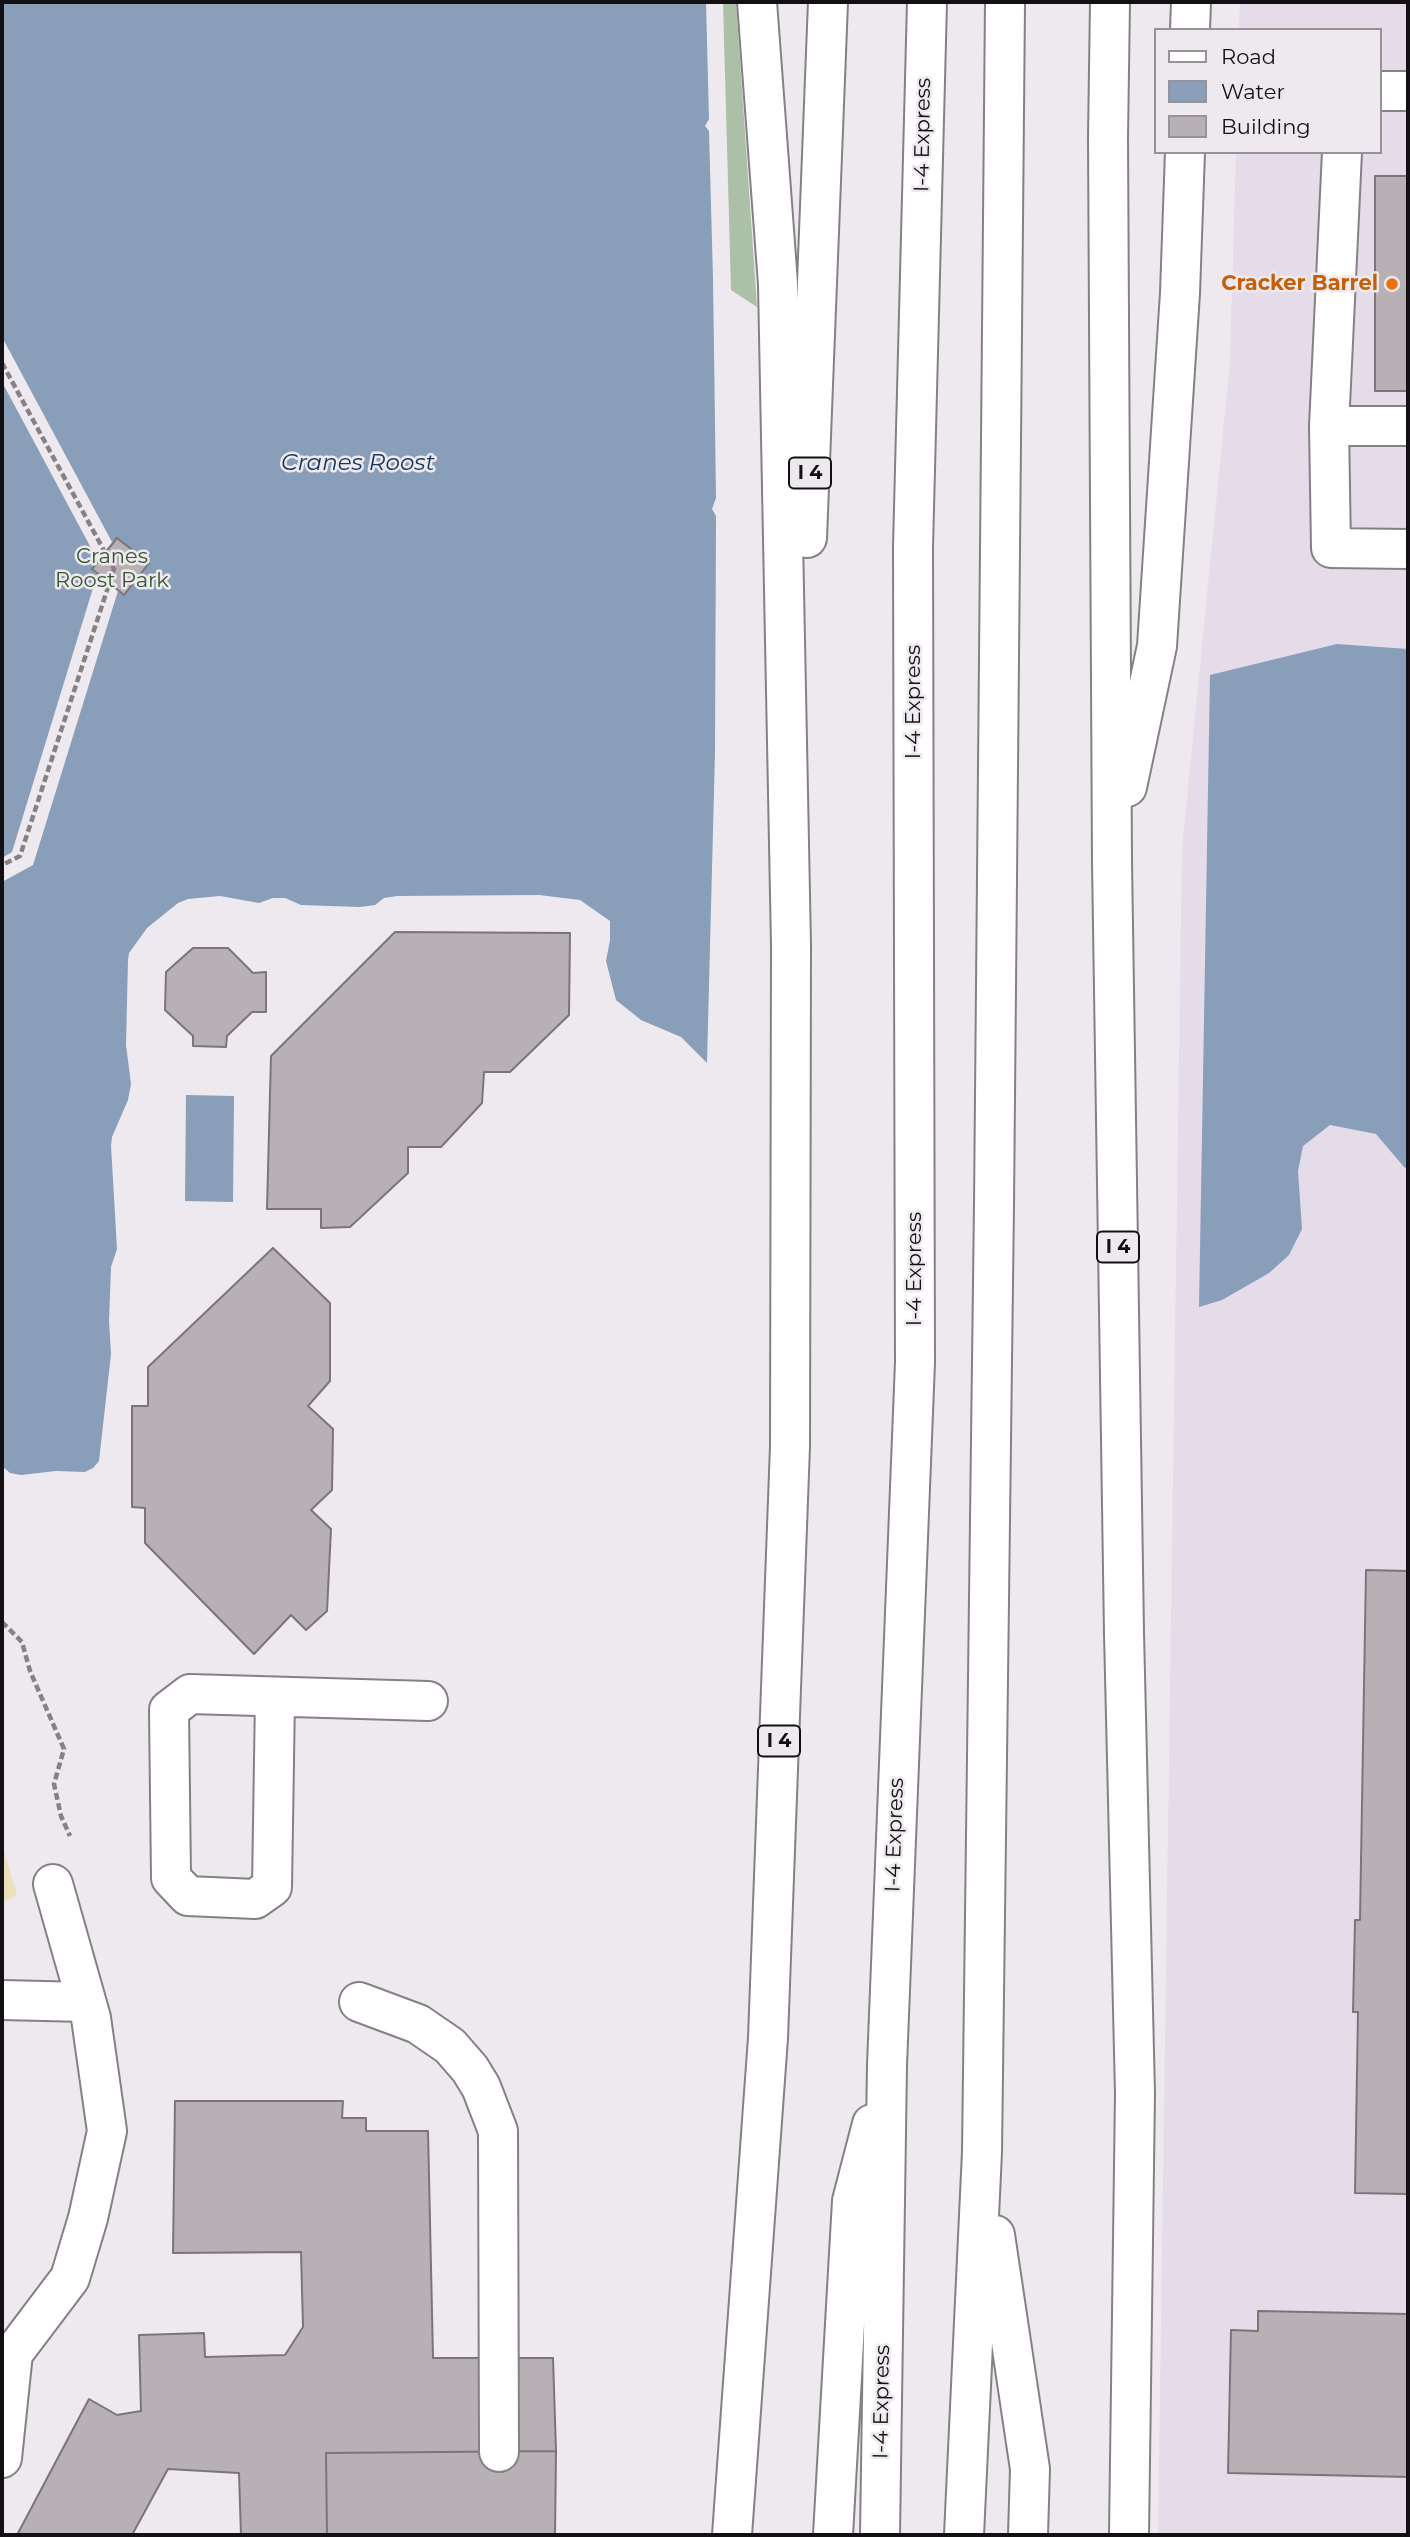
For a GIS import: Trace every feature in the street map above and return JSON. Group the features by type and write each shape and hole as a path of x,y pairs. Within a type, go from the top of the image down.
{"main road":[{"path":"757,2 778,284 792,945"},
{"name":"I 4","path":"732,2535 768,2038 782,1680 790,1446 792,945 828,2"},
{"name":"I-4 Express","path":"880,2535 887,2065 915,1363 913,547 927,2"},
{"path":"964,2535 982,2152 995,1149 1004,2"},
{"name":"I 4","path":"1110,2 1108,166 1112,861 1124,1633 1135,2093 1129,2535"},
{"path":"1190,28 1191,2"},
{"path":"1382,91 1408,91"},
{"path":"1112,861 1157,646 1179,307 1185,154"},
{"path":"1342,154 1329,426 1331,548 1408,550"},
{"path":"1329,426 1408,426"},
{"path":"275,1697 272,1887 255,1899 188,1896 171,1878 169,1710 190,1694 428,1701"},
{"path":"2,2458 7,2360 69,2278 88,2218 107,2131 86,2001 53,1884"},
{"path":"2,2000 86,2001"},
{"path":"359,2002 418,2024 450,2046 481,2087 498,2130 499,2452"},
{"path":"833,2535 852,2201 887,2065"},
{"path":"982,2152 1030,2469 1028,2535"}],"path":[{"path":"2,363 114,569 20,856 2,865"},
{"path":"2,1622 22,1642 30,1671 65,1749 54,1784 61,1816 70,1836"}],"shaded area":[{"path":"1240,2 1408,2 1408,2535 1158,2535 1182,849 1230,362 1236,154 1382,154 1382,28 1239,28"}],"green space":[{"path":"723,2 736,2 757,307 731,290"}],"sand":[{"path":"2,1844 17,1895 2,1903"}],"water":[{"name":"Cranes Roost","path":"2,2 706,2 709,119 705,126 709,131 716,498 712,509 716,516 715,752 707,1063 681,1037 641,1020 616,1000 606,961 610,921 580,900 539,895 397,896 384,898 375,905 360,907 301,905 285,898 273,898 259,903 220,896 188,899 178,903 147,928 129,953 128,960 126,1045 131,1084 111,1146 117,1249 111,1267 111,1354 99,1461 85,1472 56,1471 21,1475 10,1473 2,1466"},
{"path":"1337,644 1408,649 1408,1169 1376,1134 1330,1125 1303,1146 1298,1171 1302,1229 1289,1255 1269,1273 1222,1300 1199,1307 1210,675"},
{"path":"186,1095 234,1096 233,1202 185,1201"}],"pier":[{"path":"2,337 112,542 117,538 149,563 124,595 118,591 33,865 2,882 2,858 12,852 97,575 92,569 98,561 2,382"}],"building":[{"name":"Cracker Barrel","path":"1375,176 1408,176 1408,391 1375,391"},
{"path":"117,538 149,563 124,595 92,569"},
{"path":"395,932 570,933 569,1015 510,1072 484,1072 482,1103 441,1147 408,1147 408,1173 350,1227 321,1228 321,1209 267,1209 271,1056"},
{"path":"193,948 228,948 253,973 266,972 266,1012 252,1012 227,1036 226,1047 193,1046 193,1036 165,1010 166,972"},
{"path":"273,1248 330,1303 330,1381 308,1406 333,1429 332,1490 311,1510 331,1529 327,1611 306,1630 291,1615 254,1654 145,1543 145,1508 132,1507 132,1406 148,1406 148,1367"},
{"path":"1366,1570 1408,1571 1408,2194 1355,2193 1358,2012 1353,2012 1355,1920 1360,1920"},
{"path":"175,2101 343,2101 342,2118 366,2118 366,2131 428,2131 433,2358 553,2358 556,2451 326,2453 327,2535 241,2535 239,2473 168,2469 132,2535 17,2535 89,2399 117,2415 141,2411 139,2335 204,2333 205,2357 285,2355 303,2327 301,2252 173,2253"},
{"path":"1258,2311 1408,2314 1408,2477 1228,2473 1231,2330 1258,2331"},
{"path":"556,2451 555,2535 327,2535 326,2453"}],"place":[{"name":"Cracker Barrel","path":"1392,284"}],"park label":[{"name":"Cranes Roost Park","path":"112,569"}]}
